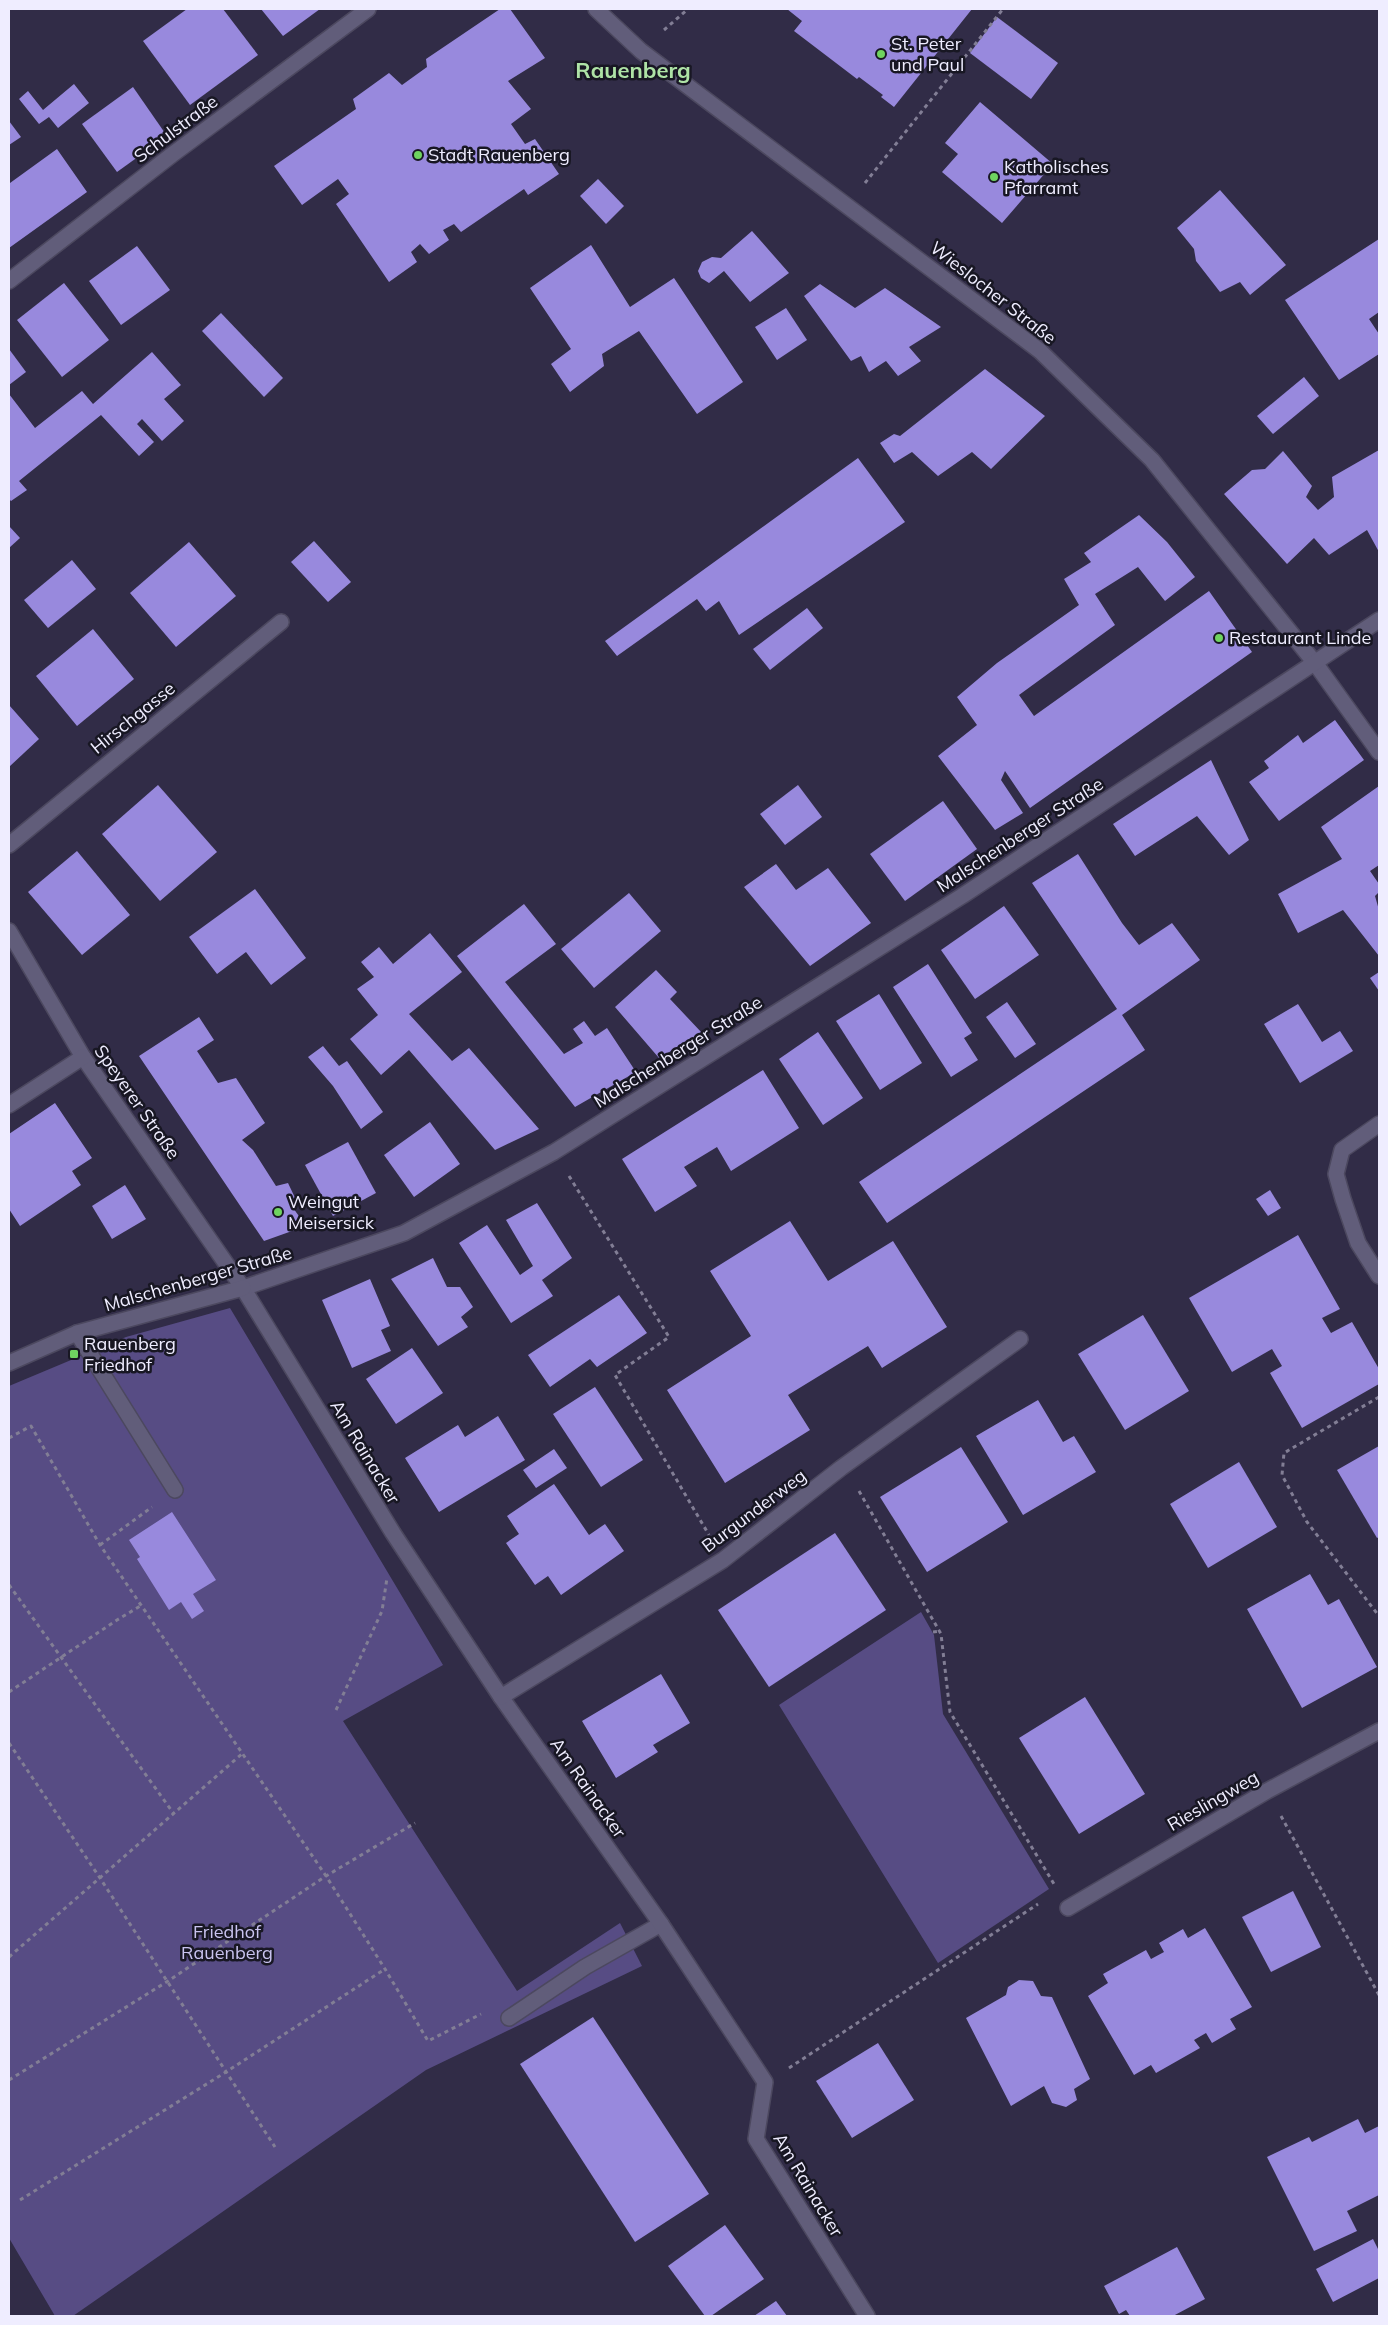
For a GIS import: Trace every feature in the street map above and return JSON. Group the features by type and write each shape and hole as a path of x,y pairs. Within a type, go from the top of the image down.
{"street":[{"name":"Schulstraße","path":"9,281 173,154 368,9"},
{"name":"Wieslocher Straße","path":"596,9 641,51 1040,351 1152,460 1315,663 1379,752"},
{"name":"Malschenberger Straße","path":"9,1363 77,1333 243,1288 404,1233 554,1152 962,896 1379,620"},
{"name":"Hirschgasse","path":"9,845 281,622"},
{"name":"Speyerer Straße","path":"9,931 83,1057 243,1288"},
{"path":"9,1105 83,1057"},
{"path":"1379,1124 1342,1150 1336,1174 1358,1243 1379,1276"},
{"name":"Am Rainacker","path":"243,1288 393,1533 501,1697 661,1924 765,2082 756,2139 867,2316"},
{"path":"77,1333 174,1490"},
{"name":"Burgunderweg","path":"501,1697 723,1560 842,1468 1020,1340"},
{"name":"Rieslingweg","path":"1068,1908 1266,1791 1379,1731"},
{"path":"509,2018 585,1966 661,1924"}],"path":[{"path":"848,205 1003,9"},
{"path":"554,1152 669,1337 615,1375 723,1560"},
{"path":"1379,1397 1284,1453 1282,1475 1308,1522 1379,1616"},
{"path":"9,1438 31,1426 100,1545 326,1876 386,1969 428,2041 480,2013 509,2018"},
{"path":"842,1468 859,1490 940,1631 950,1712 1068,1908"},
{"path":"100,1545 174,1490"},
{"path":"336,1710 382,1611 393,1533"},
{"path":"9,1585 174,1814"},
{"path":"9,1692 142,1605"},
{"path":"933,1632 940,1631"},
{"path":"9,1743 168,1981 275,2147"},
{"path":"9,1957 243,1753"},
{"path":"1266,1791 1379,1995"},
{"path":"9,2080 168,1981 326,1876 415,1823"},
{"path":"765,2082 1056,1892 1068,1908"},
{"path":"20,2200 226,2072 386,1969"}],"green space":[{"name":"Friedhof Rauenberg","path":"230,1308 443,1665 343,1721 517,1991 620,1923 642,1966 426,2070 73,2316 55,2316 9,2238 9,1386 126,1337"},
{"path":"921,1612 934,1635 943,1714 1049,1889 938,1963 779,1705"}],"building":[{"path":"187,9 223,9 258,55 190,105 143,41"},
{"path":"261,9 320,9 283,36"},
{"name":"Stadt Rauenberg","path":"500,9 510,9 545,58 508,81 531,109 511,124 525,144 535,139 559,174 528,195 524,189 461,232 454,224 443,230 449,240 429,254 420,244 411,252 417,262 389,282 336,204 349,194 338,179 302,205 274,166 356,109 353,99 389,73 402,85 427,67 426,59"},
{"name":"St. Peter und Paul","path":"787,9 972,9 894,107 881,97 883,95 859,77 857,79 794,31 802,21"},
{"path":"997,17 1058,63 1031,99 970,53"},
{"path":"74,84 89,103 58,128 49,117 39,124 19,99 28,91 43,110"},
{"path":"133,87 167,136 117,172 82,124"},
{"path":"980,102 1053,164 1002,223 942,172 958,154 945,143"},
{"path":"9,121 21,137 9,145"},
{"path":"57,149 87,192 9,248 9,180 10,183"},
{"path":"598,179 624,206 606,224 580,196"},
{"path":"1220,190 1286,265 1250,295 1240,282 1220,292 1196,261 1194,249 1177,228"},
{"path":"752,231 789,273 750,302 724,271 709,283 701,278 698,271 702,262 712,257 721,258"},
{"path":"1379,239 1379,312 1369,319 1379,334 1379,354 1339,380 1285,300"},
{"path":"591,245 630,307 674,278 743,382 697,414 639,331 602,354 604,366 570,392 551,364 571,349 530,288"},
{"path":"137,246 170,290 121,325 89,281"},
{"path":"64,283 109,340 62,377 17,320"},
{"path":"820,284 855,308 885,288 941,327 909,347 921,361 898,376 886,361 869,372 861,356 851,361 804,296"},
{"path":"786,308 807,340 777,360 755,327"},
{"path":"221,313 283,378 264,397 202,331"},
{"path":"9,349 26,372 9,385"},
{"path":"152,352 181,385 164,399 184,421 162,441 142,419 137,424 154,442 139,456 101,415 19,481 27,490 11,501 9,499 9,394 35,428 82,391 93,404"},
{"path":"985,369 1045,416 991,469 972,452 938,476 912,452 894,463 880,443 894,434 900,436"},
{"path":"1304,377 1319,396 1273,434 1257,416"},
{"path":"1379,450 1379,552 1367,530 1329,555 1314,538 1287,564 1224,494 1252,470 1265,469 1283,451 1312,486 1306,497 1318,510 1334,497 1332,477"},
{"path":"858,458 905,522 739,635 719,601 706,611 697,599 617,656 605,641"},
{"path":"1139,515 1167,542 1195,577 1165,601 1138,567 1095,594 1115,625 1019,695 1034,716 1209,591 1252,652 1030,808 1005,771 1001,780 1023,813 995,830 938,756 977,725 957,697 997,663 1079,605 1064,579 1091,562 1084,553"},
{"path":"9,526 20,538 9,548"},
{"path":"314,541 351,582 328,602 291,562"},
{"path":"189,542 236,596 176,647 130,593"},
{"path":"72,560 96,589 48,628 24,600"},
{"path":"807,608 823,628 770,670 753,649"},
{"path":"93,629 134,679 77,726 36,676"},
{"path":"9,705 39,739 9,767"},
{"path":"1335,720 1364,760 1279,821 1249,782 1269,768 1264,761 1298,735 1303,743"},
{"path":"1211,760 1249,840 1229,855 1197,816 1135,856 1113,824"},
{"path":"158,785 217,852 160,901 102,834"},
{"path":"798,785 822,817 785,845 760,814"},
{"path":"1379,786 1379,865 1370,871 1379,884 1379,892 1375,896 1379,910 1379,956 1343,910 1298,933 1278,894 1342,859 1321,827"},
{"path":"943,801 977,849 905,901 870,854"},
{"path":"77,851 130,915 82,955 28,892"},
{"path":"1078,854 1122,923 1139,945 1172,923 1200,960 1122,1015 1145,1050 887,1223 859,1182 1117,1009 1032,883"},
{"path":"776,864 796,890 828,868 871,923 810,966 744,887"},
{"path":"255,889 306,958 271,985 246,952 217,974 189,937"},
{"path":"629,893 661,931 594,988 561,949"},
{"path":"524,904 556,944 505,982 564,1054 583,1043 573,1029 584,1021 595,1036 607,1028 636,1072 575,1107 457,956"},
{"path":"1004,906 1039,955 975,999 941,950"},
{"path":"430,933 462,972 409,1014 452,1061 469,1048 539,1129 495,1150 409,1050 381,1075 350,1039 378,1015 357,989 374,977 361,962 379,947 393,964"},
{"path":"928,964 972,1033 964,1038 978,1060 951,1077 893,987"},
{"path":"656,970 677,992 670,999 702,1033 659,1058 615,1007"},
{"path":"1379,972 1379,991 1370,978"},
{"path":"879,994 922,1063 880,1090 836,1021"},
{"path":"1007,1002 1036,1044 1015,1058 986,1017"},
{"path":"1298,1004 1322,1042 1340,1031 1353,1051 1300,1083 1264,1024"},
{"path":"199,1017 214,1040 197,1051 218,1083 236,1078 265,1123 242,1140 253,1150 276,1186 288,1183 297,1202 291,1205 306,1226 264,1241 139,1056"},
{"path":"818,1032 863,1098 823,1125 779,1059"},
{"path":"323,1046 339,1066 347,1061 383,1112 361,1129 333,1086 308,1057"},
{"path":"763,1070 799,1128 731,1171 717,1147 684,1167 697,1186 655,1212 622,1159"},
{"path":"55,1103 92,1158 72,1171 81,1185 20,1226 9,1209 9,1134"},
{"path":"430,1122 460,1164 414,1197 384,1155"},
{"path":"348,1142 376,1193 333,1216 305,1165"},
{"path":"125,1185 146,1219 112,1239 92,1206"},
{"path":"1270,1190 1281,1208 1268,1216 1256,1199"},
{"path":"537,1203 572,1258 542,1280 553,1296 511,1323 459,1243 487,1225 520,1275 533,1266 506,1220"},
{"path":"790,1221 828,1281 893,1241 947,1327 882,1368 868,1346 788,1395 810,1430 725,1483 667,1390 751,1336 710,1271"},
{"path":"1298,1235 1340,1309 1322,1318 1331,1333 1352,1322 1379,1369 1379,1384 1302,1428 1270,1373 1282,1366 1272,1349 1232,1372 1189,1298"},
{"path":"433,1258 447,1287 460,1287 473,1307 461,1317 468,1327 438,1346 391,1279"},
{"path":"370,1279 390,1326 381,1330 391,1351 352,1368 322,1300"},
{"path":"619,1295 647,1333 597,1367 590,1359 550,1387 528,1355"},
{"path":"1143,1315 1189,1391 1125,1430 1078,1354"},
{"path":"412,1348 443,1393 396,1424 366,1379"},
{"path":"595,1387 643,1460 601,1487 553,1414"},
{"path":"1038,1400 1063,1442 1074,1436 1096,1472 1023,1515 976,1436"},
{"path":"498,1416 525,1460 439,1512 405,1458 458,1425 465,1437"},
{"path":"1379,1446 1379,1537 1377,1538 1337,1470"},
{"path":"961,1447 1008,1522 927,1572 880,1497"},
{"path":"554,1449 567,1468 536,1488 523,1470"},
{"path":"1239,1462 1277,1527 1208,1568 1170,1504"},
{"path":"554,1484 589,1535 605,1524 624,1551 561,1595 548,1576 535,1585 506,1543 519,1534 507,1516"},
{"path":"172,1512 216,1580 193,1594 204,1611 192,1619 181,1602 169,1610 137,1559 140,1557 129,1540"},
{"path":"835,1533 886,1610 769,1687 718,1610"},
{"path":"1310,1574 1328,1605 1339,1599 1377,1667 1302,1708 1247,1609"},
{"path":"661,1674 690,1723 653,1745 658,1752 616,1778 582,1721"},
{"path":"1085,1697 1145,1794 1079,1834 1019,1738"},
{"path":"1293,1891 1321,1947 1271,1972 1242,1917"},
{"path":"1205,1928 1252,2007 1230,2019 1236,2029 1212,2043 1206,2033 1194,2040 1200,2048 1156,2073 1151,2065 1134,2075 1088,1996 1108,1983 1103,1974 1146,1950 1151,1959 1164,1952 1159,1943 1183,1929 1188,1938"},
{"path":"1019,1980 1033,1981 1041,1996 1052,1997 1090,2079 1074,2089 1077,2100 1066,2107 1052,2103 1044,2086 1011,2106 966,2018 1006,1995 1008,1987"},
{"path":"593,2017 709,2194 635,2242 520,2064"},
{"path":"878,2043 914,2100 852,2138 816,2081"},
{"path":"1358,2119 1365,2133 1379,2126 1379,2195 1347,2211 1357,2231 1314,2251 1267,2157 1309,2137 1312,2142"},
{"path":"725,2225 764,2279 711,2316 705,2316 668,2266"},
{"path":"1373,2239 1379,2251 1379,2278 1333,2302 1316,2269"},
{"path":"1177,2247 1205,2299 1173,2316 1130,2316 1126,2310 1119,2314 1104,2286"},
{"path":"776,2301 787,2316 754,2316"}],"place":[{"name":"St. Peter und Paul","path":"881,54"},
{"name":"Stadt Rauenberg","path":"418,155"},
{"name":"Katholisches Pfarramt","path":"994,177"},
{"name":"Restaurant Linde","path":"1219,638"},
{"name":"Weingut Meisersick","path":"278,1212"},
{"name":"Rauenberg Friedhof","path":"74,1354"}],"district":[{"name":"Rauenberg","path":"633,70"}]}
